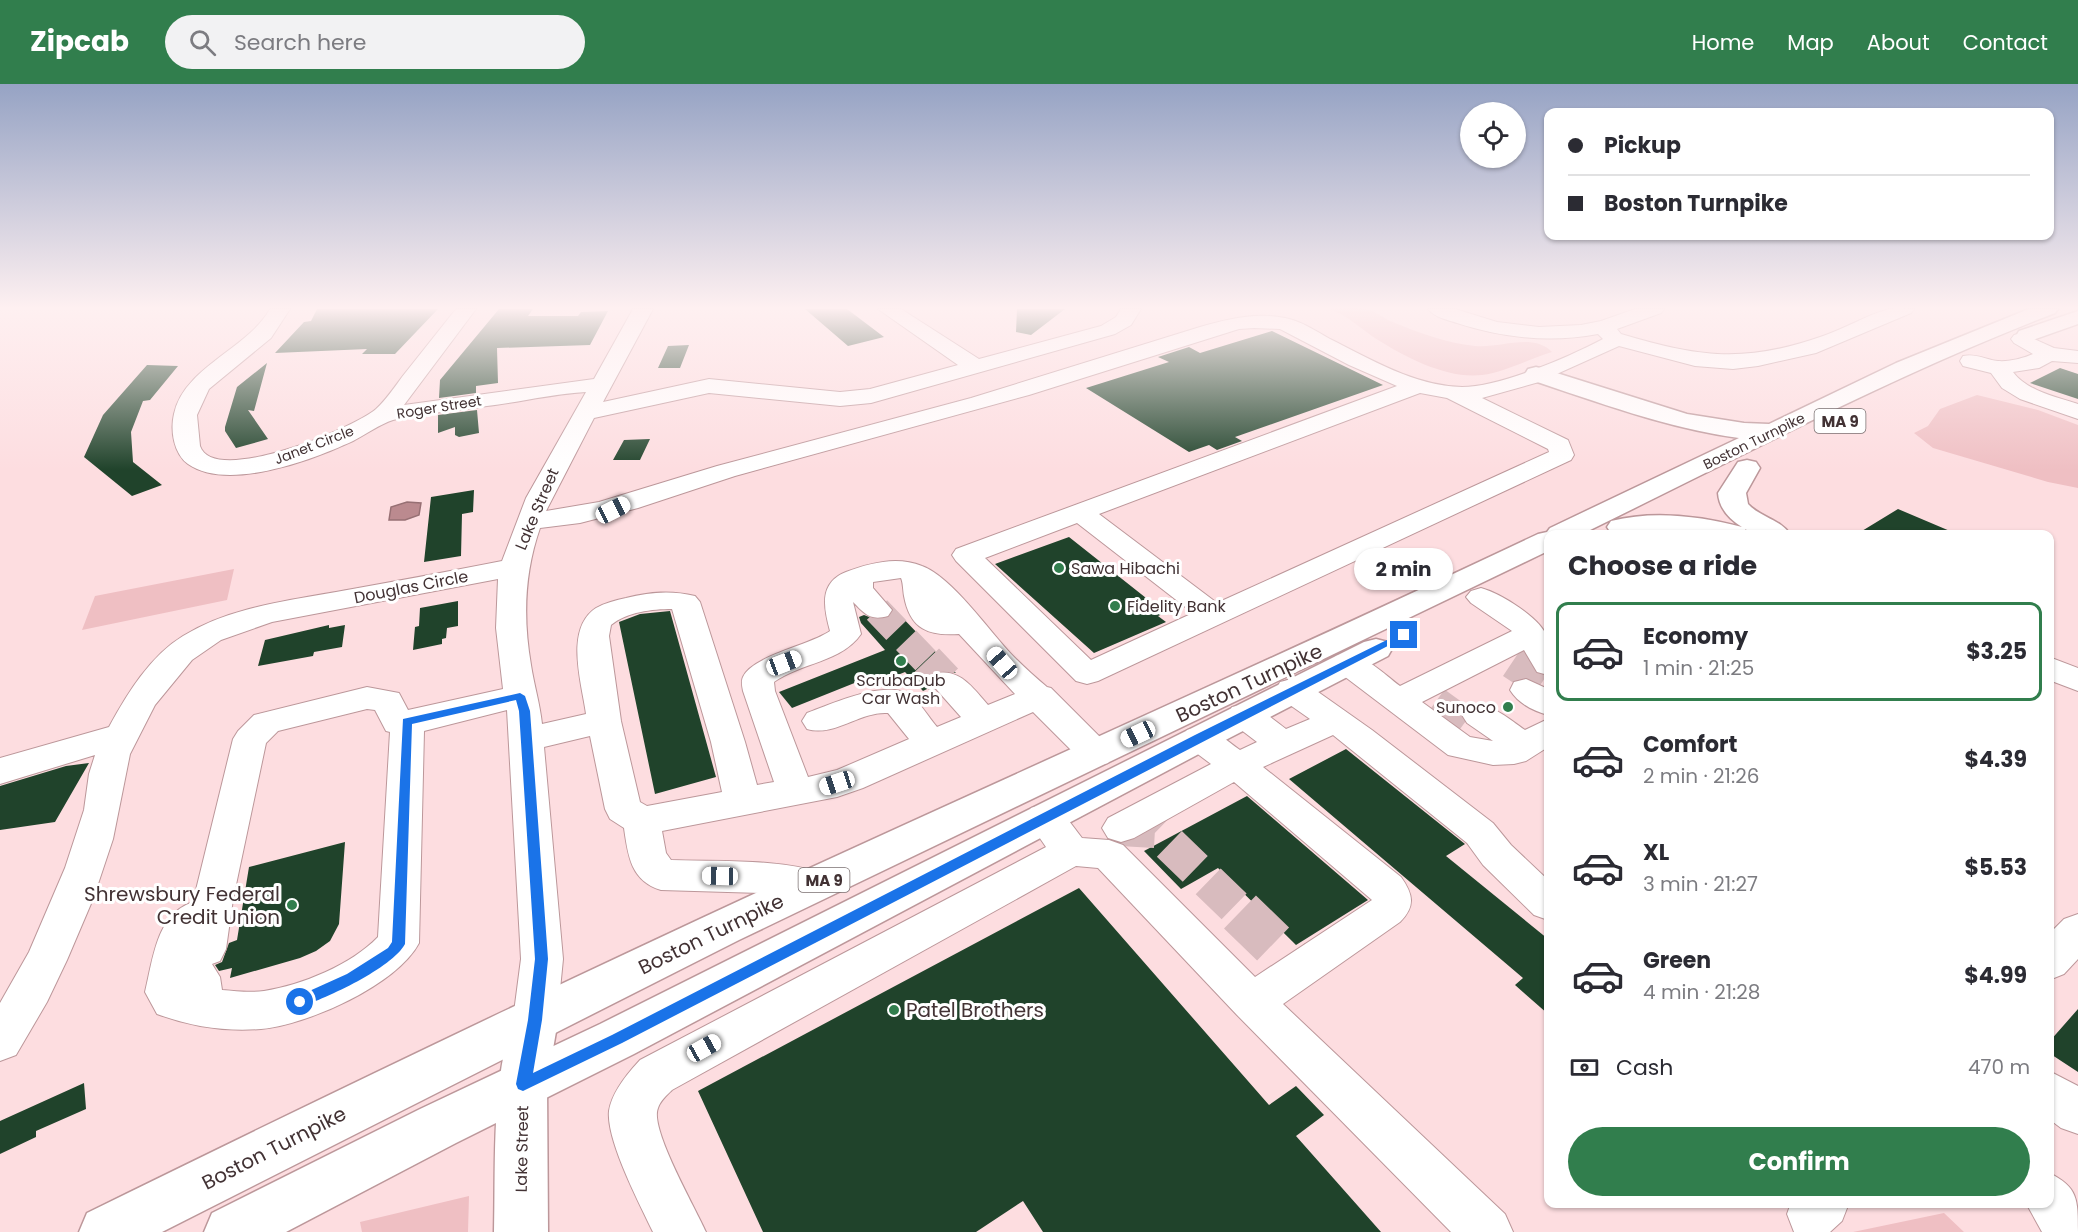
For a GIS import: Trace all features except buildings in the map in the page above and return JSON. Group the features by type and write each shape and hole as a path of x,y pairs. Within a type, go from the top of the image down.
{"main road":[{"name":"Boston Turnpike","path":"1568,530 1917,363"},
{"name":"Boston Turnpike","path":"1616,530 1965,363"},
{"path":"1528,376 1693,423 1738,431 1776,430"},
{"path":"1528,376 1672,429 1694,448 1695,459 1690,471"},
{"path":"1747,468 1732,493 1733,502 1748,519 1769,530"},
{"path":"1619,530 1653,523 1692,524 1717,530"},
{"name":"Boston Turnpike","path":"106,1232 408,1080 812,885 1343,640 1544,542"},
{"name":"Boston Turnpike","path":"231,1232 832,928 1292,690 1544,565"},
{"name":"Lake Street","path":"521,1232 523,1084 535,1020"}],"street":[{"name":"Janet Circle","path":"225,363 210,374 197,389 185,413 188,448 192,457 206,466 221,470 238,469 296,454 355,430 383,415 424,363"},
{"name":"Lake Street","path":"535,1020 542,959 524,711 520,696 511,619 512,583 515,564 543,487 614,363"},
{"path":"969,363 976,367"},
{"path":"586,413 709,386 840,399 864,397 992,363"},
{"path":"529,521 573,516 624,504 724,472 1053,382 1113,363"},
{"path":"1364,363 1397,379 1418,386 1451,392 1486,391 1564,363"},
{"path":"1724,363 1740,363"},
{"path":"1980,363 1999,368 2032,363"},
{"path":"1999,368 2010,383 2028,394 2078,412"},
{"name":"Roger Street","path":"383,415 579,386 602,385"},
{"path":"1418,386 966,555 1087,674 1562,455 1559,445 1451,392"},
{"path":"515,564 544,542 624,504"},
{"path":"1081,513 1214,615"},
{"name":"Douglas Circle","path":"0,1041 31,989 78,882 103,806 108,769 122,735 157,679 173,659 193,643 243,621 515,564"},
{"path":"795,790 759,691 758,679 768,670 835,643 846,634 837,599 840,591 852,580 888,569 902,569 917,574 932,584 1002,663 1039,696 1096,754"},
{"path":"859,578 858,590 877,610"},
{"path":"1439,702 1522,674 1530,634 1526,627 1481,597"},
{"path":"743,802 728,742 685,602 661,600 605,615 594,628 594,648 604,721 623,808 642,821 743,802 795,790 824,788 932,744 1039,696"},
{"path":"1347,663 1439,702 1524,744"},
{"path":"2054,670 2078,681"},
{"path":"945,681 962,696 983,721"},
{"path":"1292,690 1480,833 1497,855 1544,900"},
{"path":"407,722 398,944 393,952 352,978 300,1002 263,1010 198,961 250,739 266,723 367,698 387,701 398,723 520,696"},
{"path":"819,721 874,701 898,703 932,744"},
{"path":"1439,702 1460,747 1524,744"},
{"path":"1244,715 1283,745"},
{"path":"526,740 604,721"},
{"path":"680,1232 635,1131 633,1111 641,1093 656,1075 1022,876 1100,845 1237,765 1335,721"},
{"path":"0,771 122,735"},
{"path":"1198,738 1237,765 1387,888 1393,897 1392,904 1386,911 1252,1002"},
{"path":"1089,795 1100,845"},
{"path":"1044,818 1100,845 1252,1002 1487,1232"},
{"path":"642,821 647,857 662,875 741,877 812,885"},
{"path":"954,864 982,897"},
{"path":"832,928 856,965"},
{"path":"2054,957 2078,931"},
{"path":"2054,1096 2078,1112"},
{"path":"2054,1205 2072,1232"}],"shaded area":[{"path":"1421,363 1523,363 1482,375 1455,374"},
{"path":"1977,395 2038,410 2078,425 2078,488 2048,482 1933,448 1914,433 1928,426 1940,409"},
{"path":"407,502 421,503 419,515 405,520 389,520 391,507"},
{"path":"234,569 227,600 82,630 95,596"},
{"path":"469,1196 468,1232 362,1232 360,1222"},
{"path":"1944,1213 1964,1232 1853,1232"}],"tunnel":[{"path":"877,610 927,662"},
{"path":"926,661 945,681"},
{"path":"1513,661 1543,681"},
{"path":"1434,704 1463,725"},
{"path":"1121,828 1155,830 1241,913"},
{"path":"1240,912 1299,969"}],"place":[{"name":"Sawa Hibachi","path":"1059,568"},
{"name":"Fidelity Bank","path":"1115,606"},
{"name":"ScrubaDub Car Wash","path":"901,661"},
{"name":"Sunoco","path":"1508,707"},
{"name":"Shrewsbury Federal Credit Union","path":"292,905"},
{"name":"Patel Brothers","path":"894,1010"}],"route":[{"path":"300,1002 352,978 393,952 398,944 407,722 520,696 524,711 542,959 535,1020 523,1084 617,1039 1198,738 1404,635"}]}
